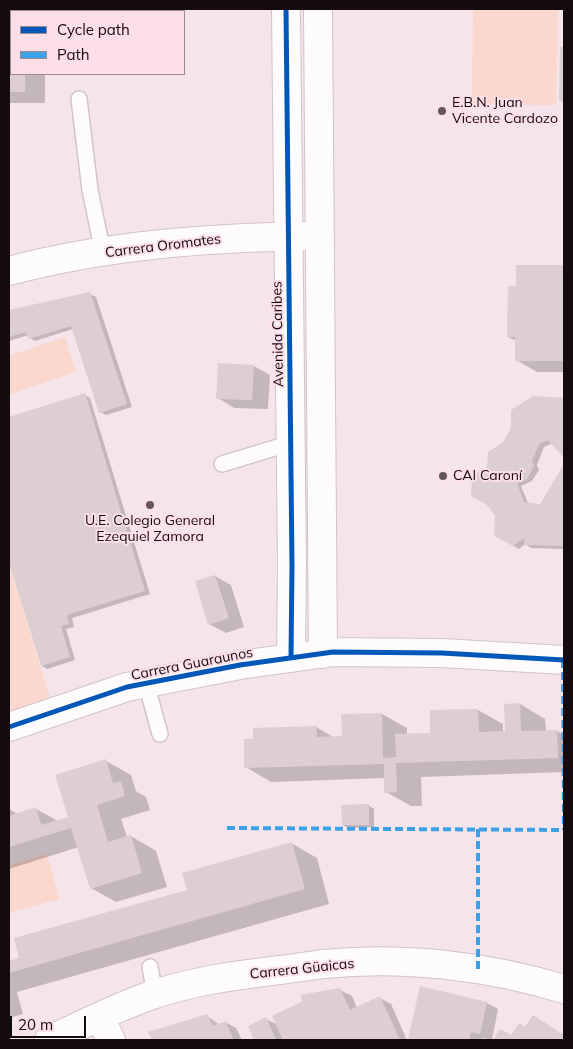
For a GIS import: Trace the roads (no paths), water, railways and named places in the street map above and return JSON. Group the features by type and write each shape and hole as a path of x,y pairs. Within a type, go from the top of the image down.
{"street":[{"name":"Avenida Caribes","path":"286,9 292,557 291,658"},
{"path":"318,9 323,654"},
{"name":"Carrera Oromates","path":"9,271 103,253 195,240 320,236"},
{"name":"Carrera Guaraunos","path":"9,727 127,687 240,665 323,654 402,652 564,660"},
{"name":"Carrera Güaicas","path":"48,1040 106,1029 155,994 208,980 325,964 409,962 478,970 530,979 564,989"}],"lane":[{"path":"79,99 90,190 103,253"},
{"path":"222,464 291,444"},
{"path":"146,683 160,734"},
{"path":"150,967 155,994"}],"place":[{"name":"E.B.N. Juan Vicente Cardozo","path":"442,111"},
{"name":"CAI Caroní","path":"443,476"},
{"name":"U.E. Colegio General Ezequiel Zamora","path":"150,505"}]}
